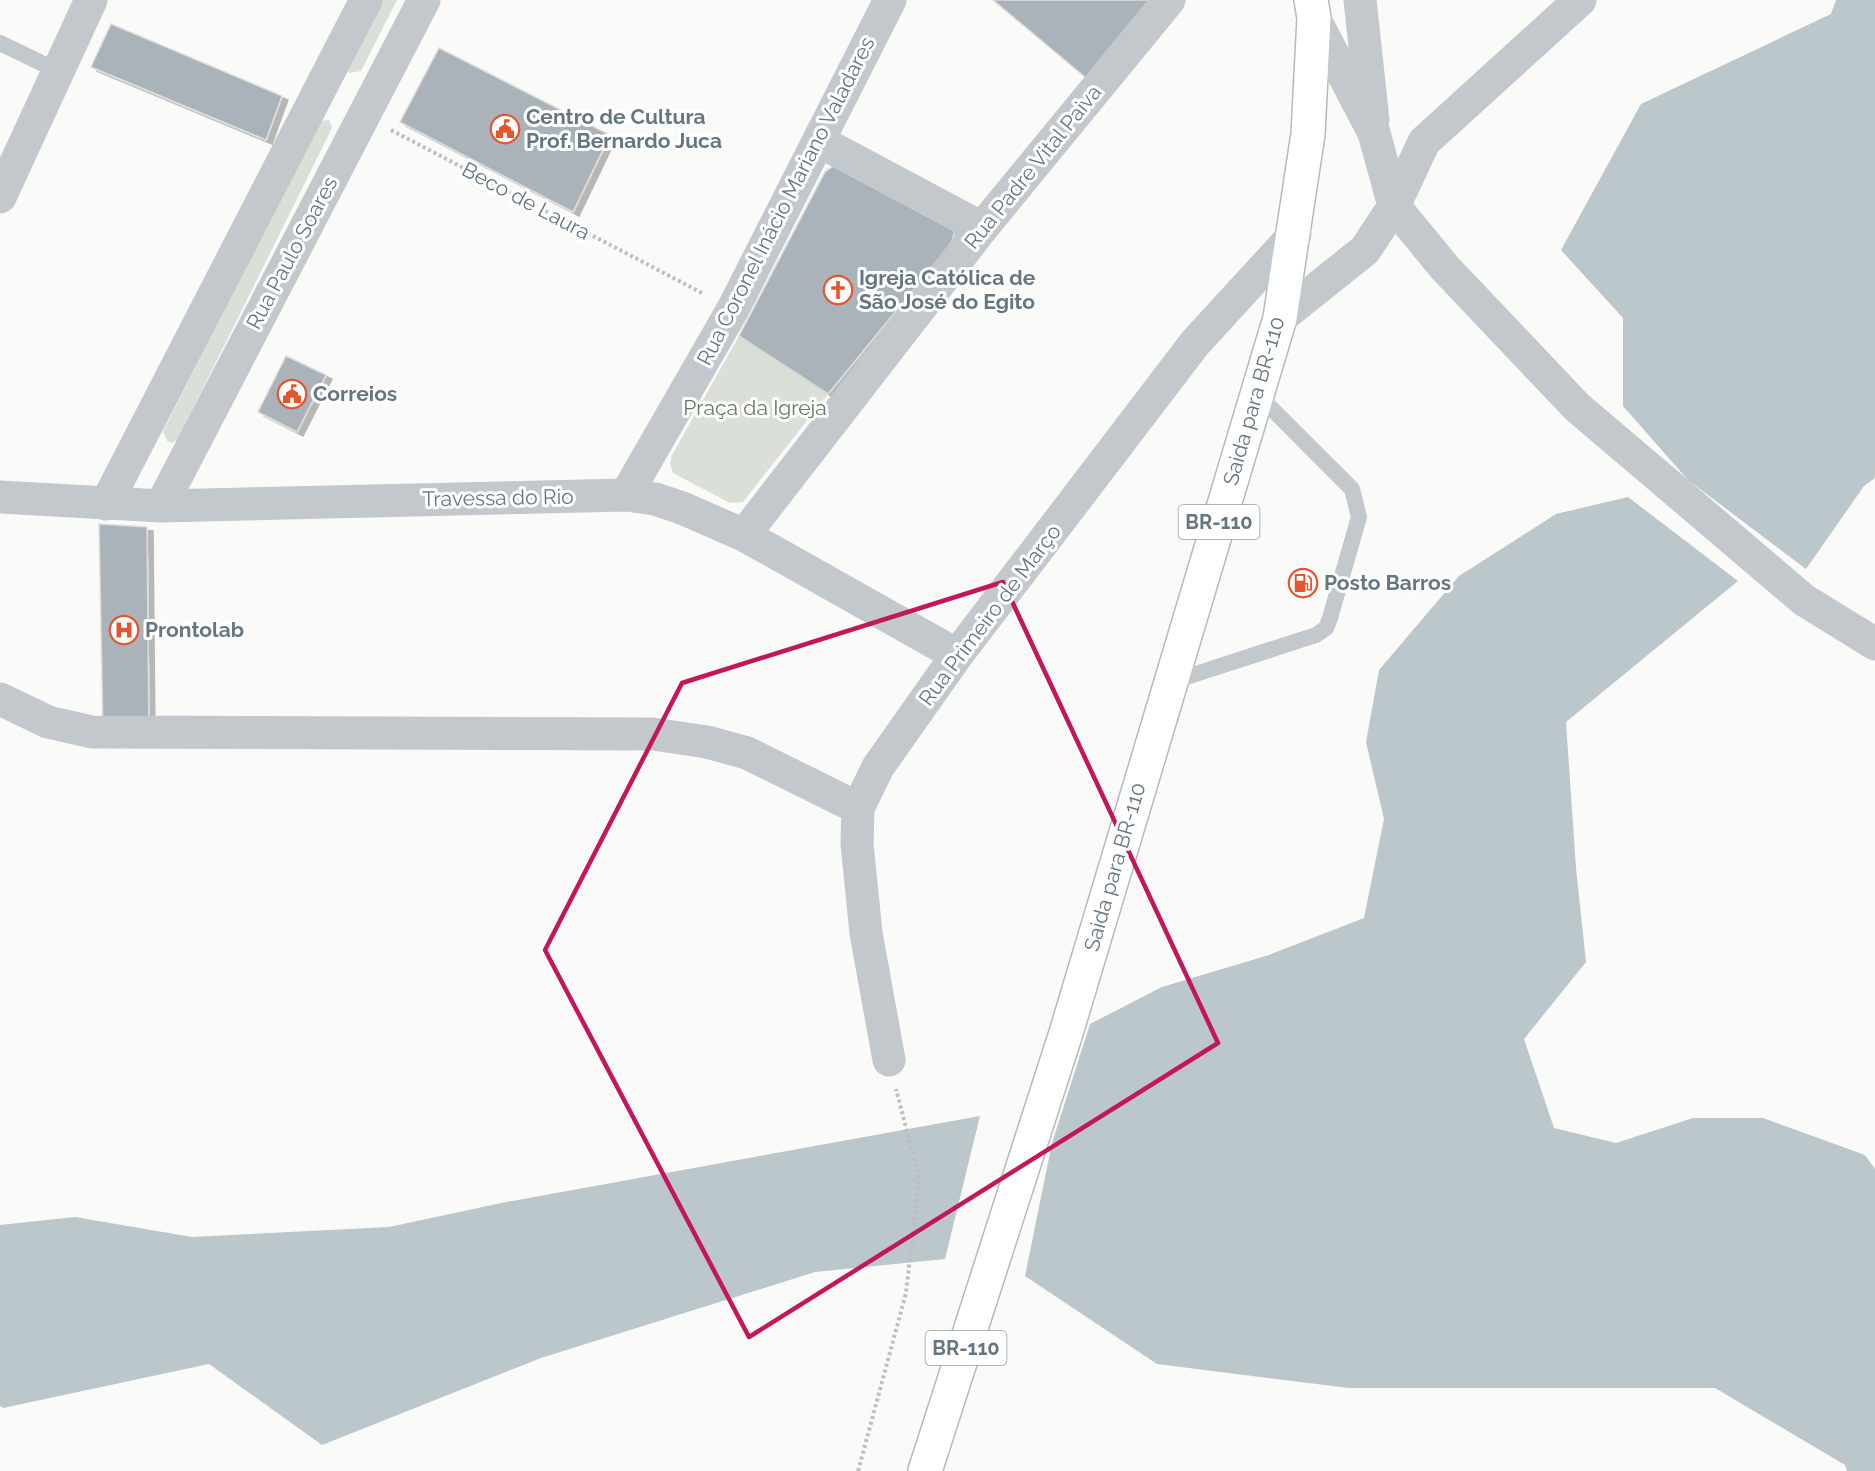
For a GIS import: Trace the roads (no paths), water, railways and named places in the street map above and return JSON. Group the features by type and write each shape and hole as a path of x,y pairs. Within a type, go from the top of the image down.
{"main road":[{"name":"Saida para BR-110","path":"925,1471 1006,1226 1066,1033 1280,318 1295,234 1308,134 1312,9"}],"street":[{"path":"0,197 91,0"},
{"path":"106,504 366,0"},
{"name":"Rua Paulo Soares","path":"161,506 424,0"},
{"name":"Rua Coronel Inácio Mariano Valadares","path":"626,495 733,309 890,0"},
{"name":"Rua Padre Vital Paiva","path":"744,535 982,228 1168,0"},
{"path":"1360,0 1374,134 1394,206 1445,268 1577,407 1804,600 1875,644"},
{"path":"1280,318 1365,250 1394,206 1424,141 1580,0"},
{"path":"1312,9 1374,134"},
{"path":"320,91 364,116"},
{"path":"819,141 982,228"},
{"name":"Rua Primeiro de Março","path":"889,1060 866,933 857,844 858,808 878,767 957,655 1195,343 1295,234"},
{"name":"Travessa do Rio","path":"0,497 161,506 626,495 655,499 744,535 957,655"},
{"path":"0,699 48,722 92,732 653,734 707,742 747,753 858,808"}],"lane":[{"path":"0,43 58,71"},
{"path":"1170,682 1316,635 1326,628 1330,618 1359,517 1357,502 1352,489 1257,394"}],"place":[{"name":"Centro de Cultura Prof. Bernardo Juca","path":"505,129"},
{"name":"Igreja Católica de São José do Egito","path":"838,290"},
{"name":"Correios","path":"292,394"},
{"name":"Posto Barros","path":"1303,583"},
{"name":"Prontolab","path":"124,630"}],"park label":[{"name":"Praça da Igreja","path":"755,408"}]}
